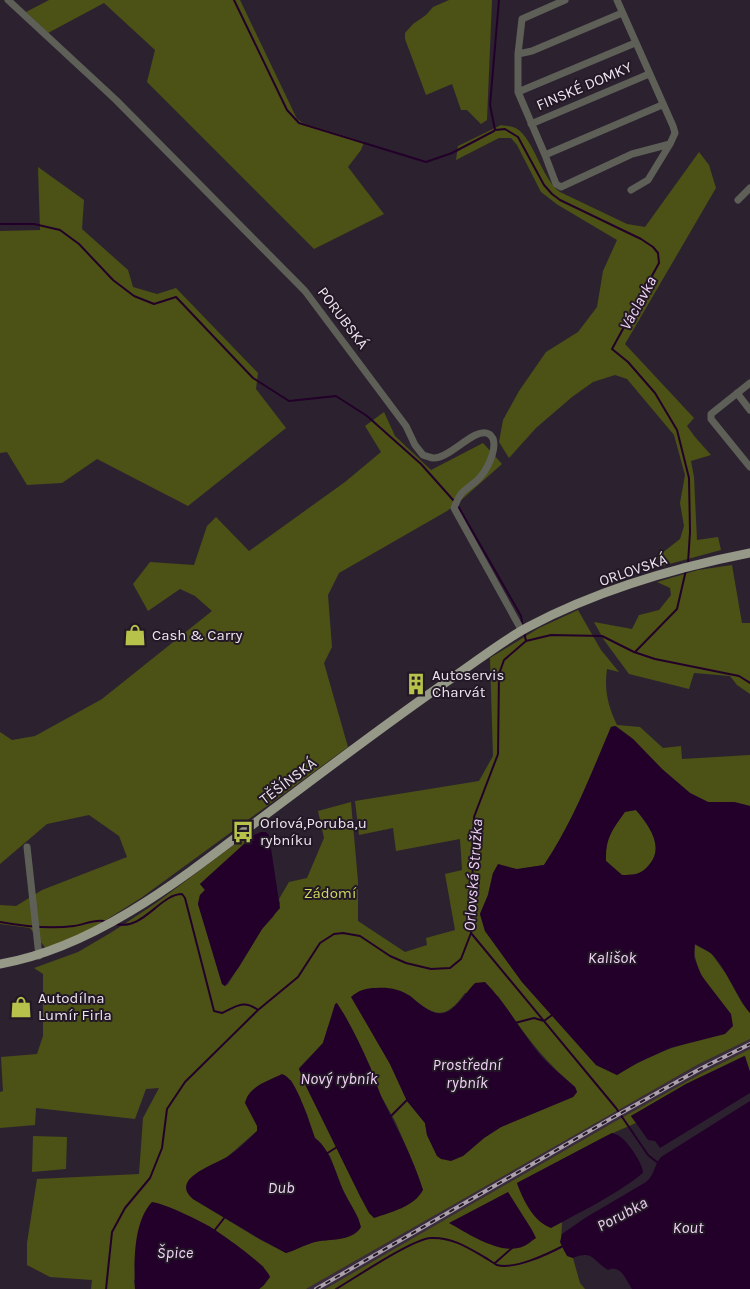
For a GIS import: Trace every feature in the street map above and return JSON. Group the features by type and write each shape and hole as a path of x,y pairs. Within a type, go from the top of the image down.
{"main road":[{"name":"ORLOVSKÁ","path":"526,628 580,603 645,578 703,562 750,552"},
{"name":"TĚŠÍNSKÁ","path":"0,964 39,956 70,944 97,931 126,913 184,875 415,704 526,628"}],"street":[{"name":"PORUBSKÁ","path":"8,0 116,100 305,291 406,426 415,445 423,455 434,458 442,456 481,433 489,434 494,440 494,451 482,476 460,495 454,508 516,616 526,628"},
{"name":"FINSKÉ DOMKY","path":"565,0 522,19 518,54 518,92 556,184 561,187 632,154 670,144 674,133 617,0"},
{"path":"518,54 540,47 622,13"},
{"name":"FINSKÉ DOMKY","path":"518,92 635,43"},
{"name":"FINSKÉ DOMKY","path":"531,124 649,74"},
{"path":"545,155 662,105"},
{"path":"631,190 648,180 670,144"},
{"path":"738,200 750,188"},
{"path":"750,383 711,414 711,419 750,467"},
{"path":"737,394 750,410"},
{"path":"27,847 39,956"}],"shaded area":[{"path":"750,1039 750,1049 702,1073 614,1122 325,1289 306,1289 697,1065"}],"green space":[{"path":"49,0 240,0 297,119 303,123 364,142 361,150 348,167 384,214 314,249 147,82 155,50 104,3 48,33 26,12"},
{"path":"449,0 492,0 487,120 481,124 467,110 461,110 452,84 426,95 405,39 405,33 413,24 426,15 433,7"},
{"path":"501,125 513,127 526,137 547,177 560,192 627,224 645,227 699,152 709,165 716,188 625,344 694,418 687,426 711,455 691,461 694,477 697,540 718,537 721,550 662,566 657,557 680,539 684,526 680,503 685,475 674,435 627,379 615,375 593,382 572,397 536,428 509,458 499,442 503,420 519,391 546,352 578,332 597,307 603,271 617,240 558,205 541,192 517,145 511,138 499,138 456,160 458,146"},
{"path":"38,167 84,200 82,229 128,270 133,287 157,294 176,288 258,373 256,389 286,428 188,506 97,459 62,483 27,485 7,452 0,453 0,231 40,230"},
{"path":"384,412 395,436 431,470 483,443 502,464 447,511 339,573 328,595 332,647 324,663 348,747 141,898 90,930 47,950 30,928 0,924 0,905 16,906 42,890 127,857 119,836 89,815 47,824 0,864 0,732 12,740 35,736 102,699 212,611 195,596 180,589 148,611 133,584 150,562 194,565 207,526 216,517 249,551 345,482 381,452 365,426"},
{"path":"732,565 742,623 750,623 750,694 737,685 730,676 694,673 689,689 629,674 604,640 594,622 632,629 639,615 659,610 671,595 670,588 657,582 698,570"},
{"name":"Zádomí","path":"578,610 601,650 619,672 607,669 606,677 607,698 617,725 640,727 663,748 681,746 682,759 750,755 750,806 734,802 708,802 690,793 662,769 633,739 616,726 611,727 573,815 544,865 493,873 488,895 480,914 485,931 522,982 596,1065 617,1075 654,1055 693,1041 713,992 699,970 695,958 694,944 711,953 750,1013 750,1039 697,1065 306,1289 259,1289 264,1285 264,1267 209,1226 134,1280 135,1289 91,1289 92,1280 50,1277 27,1265 27,1243 37,1179 139,1174 143,1118 159,1088 146,1089 135,1119 36,1108 35,1125 0,1128 0,1092 3,1091 1,1057 37,1054 43,1036 43,974 34,968 78,952 112,932 156,903 250,833 254,835 200,884 205,890 200,895 198,904 222,984 225,986 262,929 273,917 280,904 279,899 289,882 307,878 324,838 318,811 351,802 358,881 358,921 405,952 427,945 426,938 455,930 445,874 462,870 460,839 396,851 393,828 359,835 355,801 479,781 493,756 490,658 539,628","holes":["465,993 498,996 533,1044 563,1077 575,1087 577,1092 573,1097 501,1127 484,1138 463,1156 437,1156 427,1135 425,1123 407,1101 390,1064 375,1038 409,995 425,1008 438,1013 445,1012 451,1008","343,1012 370,1066 381,1096 395,1121 423,1190 361,1198 299,1068 323,1043 328,1027","291,1080 307,1114 315,1138 330,1156 343,1190 359,1220 339,1239 319,1240 286,1253 193,1199 189,1180 200,1171 227,1157 257,1131 258,1127 247,1097 255,1089 272,1083"]},
{"path":"636,810 650,830 656,851 654,858 643,871 622,875 606,861 608,840 625,811"},
{"path":"750,1049 750,1072 744,1056 686,1084 631,1116 636,1123 606,1136 517,1183 526,1202 540,1218 551,1227 562,1222 562,1247 573,1258 580,1283 585,1289 325,1289 614,1122 702,1073"},
{"path":"33,1136 67,1137 66,1169 32,1172"}],"water":[{"name":"Kališok","path":"615,726 633,739 662,769 690,793 708,802 734,802 750,806 750,1013 719,963 707,951 695,944 694,957 701,975 731,1014 733,1026 725,1034 670,1048 637,1063 617,1075 596,1065 522,982 485,931 480,914 488,895 493,873 498,864 517,869 544,865 573,815 611,727","holes":["636,810 653,836 656,851 654,858 640,873 622,875 606,861 608,841 625,812"]},
{"path":"266,832 269,835 280,908 262,929 225,986 222,984 198,904 200,895 205,890 200,884 254,835"},
{"name":"Prostřední rybník","path":"485,982 500,999 541,1056 575,1087 577,1092 573,1097 501,1127 484,1138 463,1156 451,1161 441,1159 437,1156 427,1135 425,1123 407,1101 390,1064 351,997 366,989 389,988 410,996 434,1013 444,1013 457,1005 475,983"},
{"name":"Nový rybník","path":"337,1003 363,1051 423,1190 408,1205 374,1218 361,1198 299,1069 323,1043 335,1004"},
{"path":"745,1056 750,1072 750,1093 660,1148 655,1141 648,1140 631,1116 686,1084"},
{"name":"Dub","path":"282,1074 293,1084 315,1138 329,1155 361,1227 351,1236 315,1242 286,1253 193,1199 187,1192 186,1185 196,1174 227,1157 257,1131 257,1126 245,1103 247,1097 255,1088"},
{"name":"Kout","path":"750,1101 750,1289 632,1289 620,1271 616,1269 608,1270 589,1256 573,1258 567,1256 560,1242 562,1234 646,1182 661,1157"},
{"path":"612,1133 622,1138 630,1147 641,1164 643,1173 610,1196 551,1228 545,1225 534,1215 526,1203 517,1183"},
{"path":"508,1192 536,1238 525,1245 510,1249 501,1248 473,1237 449,1223"},
{"name":"Špice","path":"152,1202 176,1210 213,1228 262,1266 270,1277 259,1289 135,1289 135,1255 138,1231 141,1220"}],"waterway":[{"path":"234,0 287,110 299,123 426,162 452,153 494,131"},
{"name":"Václavka","path":"499,0 490,105 495,130 505,129 518,137 544,185 552,194 560,200 641,239 658,253 659,263 612,349 628,362 655,393 677,430 689,478 690,532 688,563"},
{"path":"0,224 34,224 60,230 79,244 113,280 134,296 154,304 176,297 253,378 289,401 336,396 367,416 421,464 454,501"},
{"path":"458,506 521,616 523,627"},
{"name":"Václavka","path":"635,652 677,609 686,570"},
{"path":"524,632 526,641"},
{"name":"Orlovská Stružka","path":"106,1289 112,1232 125,1208 150,1178 162,1148 167,1109 185,1082 258,1010 298,977 320,943 334,934 343,933 360,936 390,956 406,963 431,969 450,968 461,959 471,933 474,817 498,754 499,674 504,660 526,641 551,635 602,636 634,652 655,659 739,676 750,683"},
{"path":"116,924 126,925 135,922 166,900 182,894 185,898 214,1011 222,1013 240,1005 248,1005 258,1010"},
{"path":"0,922 27,926 65,927 104,921"},
{"name":"Porubka","path":"471,933 616,1108 648,1155 658,1163"},
{"path":"515,1023 534,1018 544,1021 552,1015"},
{"path":"391,1116 407,1100"},
{"path":"326,1154 337,1147"},
{"path":"214,1231 225,1217"},
{"name":"Porubka","path":"336,1289 411,1245 431,1238 459,1243 497,1265 504,1266 531,1260 563,1246"},
{"path":"495,1263 512,1248"}],"railway":[{"path":"316,1289 612,1118 700,1069 750,1044"}],"place":[{"name":"Cash & Carry","path":"135,635"},
{"name":"Autoservis Charvát","path":"416,684"},
{"name":"Orlová,Poruba,u rybníku","path":"243,832"},
{"name":"Autodílna Lumír Firla","path":"21,1007"}]}
